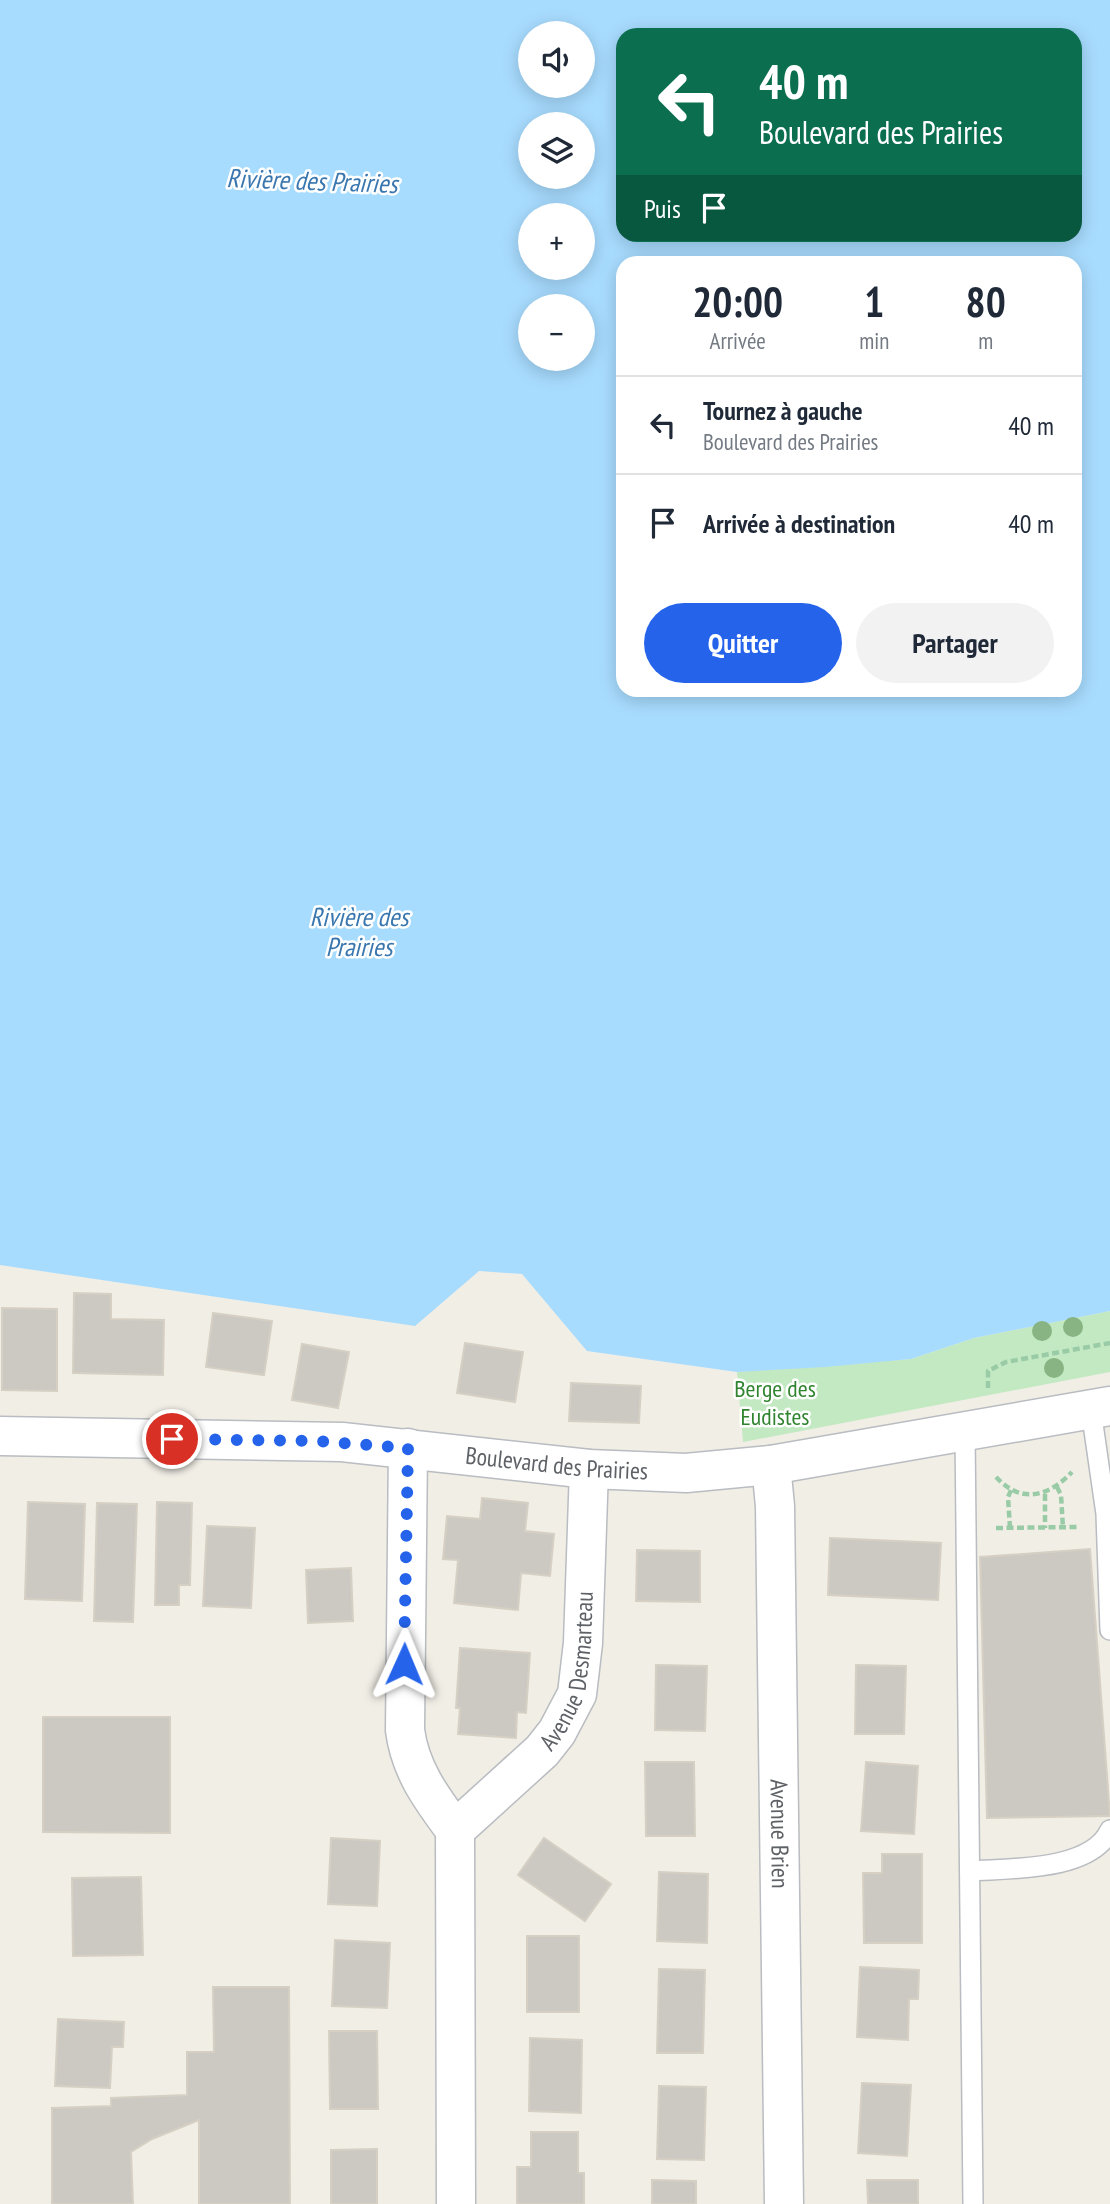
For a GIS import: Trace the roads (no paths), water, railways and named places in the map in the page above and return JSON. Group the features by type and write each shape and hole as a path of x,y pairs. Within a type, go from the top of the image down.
{"street":[{"name":"Boulevard des Prairies","path":"0,1436 287,1440 408,1448 589,1469 679,1473 771,1465 1101,1408"},
{"path":"408,1448 405,1730 409,1754 420,1780 455,1830 456,2204"},
{"name":"Avenue Brien","path":"771,1465 776,1562 784,2204"},
{"name":"Avenue Desmarteau","path":"455,1830 542,1751 557,1732 577,1694 583,1643 589,1469"}],"lane":[{"path":"1101,1408 1110,1630"},
{"path":"965,1432 973,2204"},
{"path":"970,1871 1057,1864 1079,1857 1101,1843 1110,1830"}],"water":[{"name":"Rivière des Prairies","path":"0,0 1110,0 1110,1311 974,1338 911,1359 737,1372 587,1351 522,1274 479,1271 415,1326 0,1265"}],"park label":[{"name":"Berge des Eudistes","path":"775,1403"}]}
